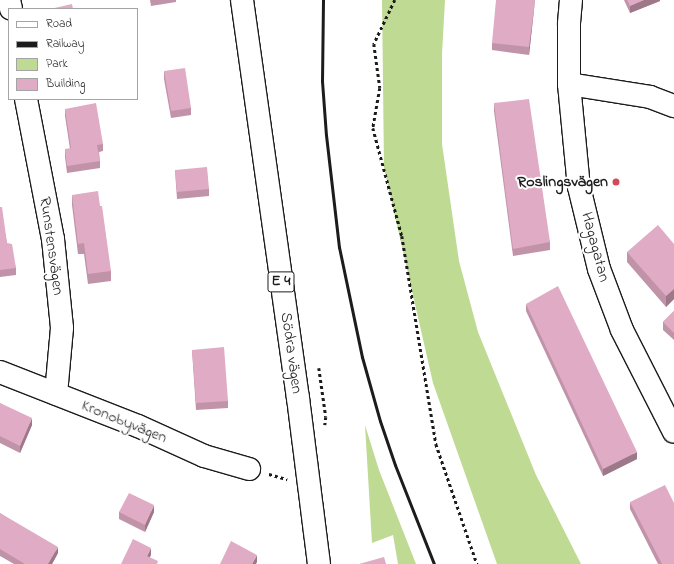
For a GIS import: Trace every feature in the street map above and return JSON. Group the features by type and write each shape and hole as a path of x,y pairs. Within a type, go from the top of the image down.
{"main road":[{"name":"Södra vägen","path":"242,0 298,398 319,564"},
{"name":"Hagagatan","path":"571,0 569,24 569,84 579,187 599,270 622,330 674,432"},
{"path":"569,84 650,97 674,106"},
{"name":"Runstensvägen","path":"26,100 54,246 62,328 56,394"},
{"name":"Kronobyvägen","path":"0,372 138,426 204,456 249,469"}],"path":[{"path":"395,0 374,44 380,88 373,128 402,236 436,444 477,564"}],"green space":[{"path":"382,0 445,0 442,54 442,144 459,261 478,332 536,475 581,564 497,564 433,383 384,168"},
{"path":"365,425 379,470 416,564 398,564 393,535 372,543"}],"building":[{"path":"496,0 535,0 529,47 492,43"},
{"path":"627,0 644,0 630,6"},
{"path":"72,4 73,8 54,8"},
{"path":"185,68 191,108 171,111 164,71"},
{"path":"529,99 550,242 513,249 494,103"},
{"path":"96,103 103,144 97,145 100,161 67,166 65,149 71,148 65,109"},
{"path":"207,167 209,189 177,192 175,170"},
{"path":"98,191 100,206 102,206 111,271 88,274 84,243 78,244 72,195"},
{"path":"0,207 2,207 7,243 12,244 16,268 0,270"},
{"path":"658,225 674,244 674,289 666,296 627,252"},
{"path":"558,286 637,452 603,469 526,304"},
{"path":"674,311 674,333 663,322"},
{"path":"224,347 228,401 196,403 192,350"},
{"path":"0,403 32,418 20,446 0,436"},
{"path":"665,485 674,503 674,564 662,564 630,502"},
{"path":"129,493 154,505 145,525 119,512"},
{"path":"0,513 58,547 48,564 25,564 0,549"},
{"path":"133,539 151,548 147,556 158,561 157,564 121,564"},
{"path":"231,541 257,555 252,564 220,564"},
{"path":"384,557 386,564 359,564"}],"railway":[{"path":"323,0 322,81 326,135 339,247 362,357 380,421 395,465 434,564"}],"place":[{"name":"Roslingsvägen","path":"616,182"}]}
